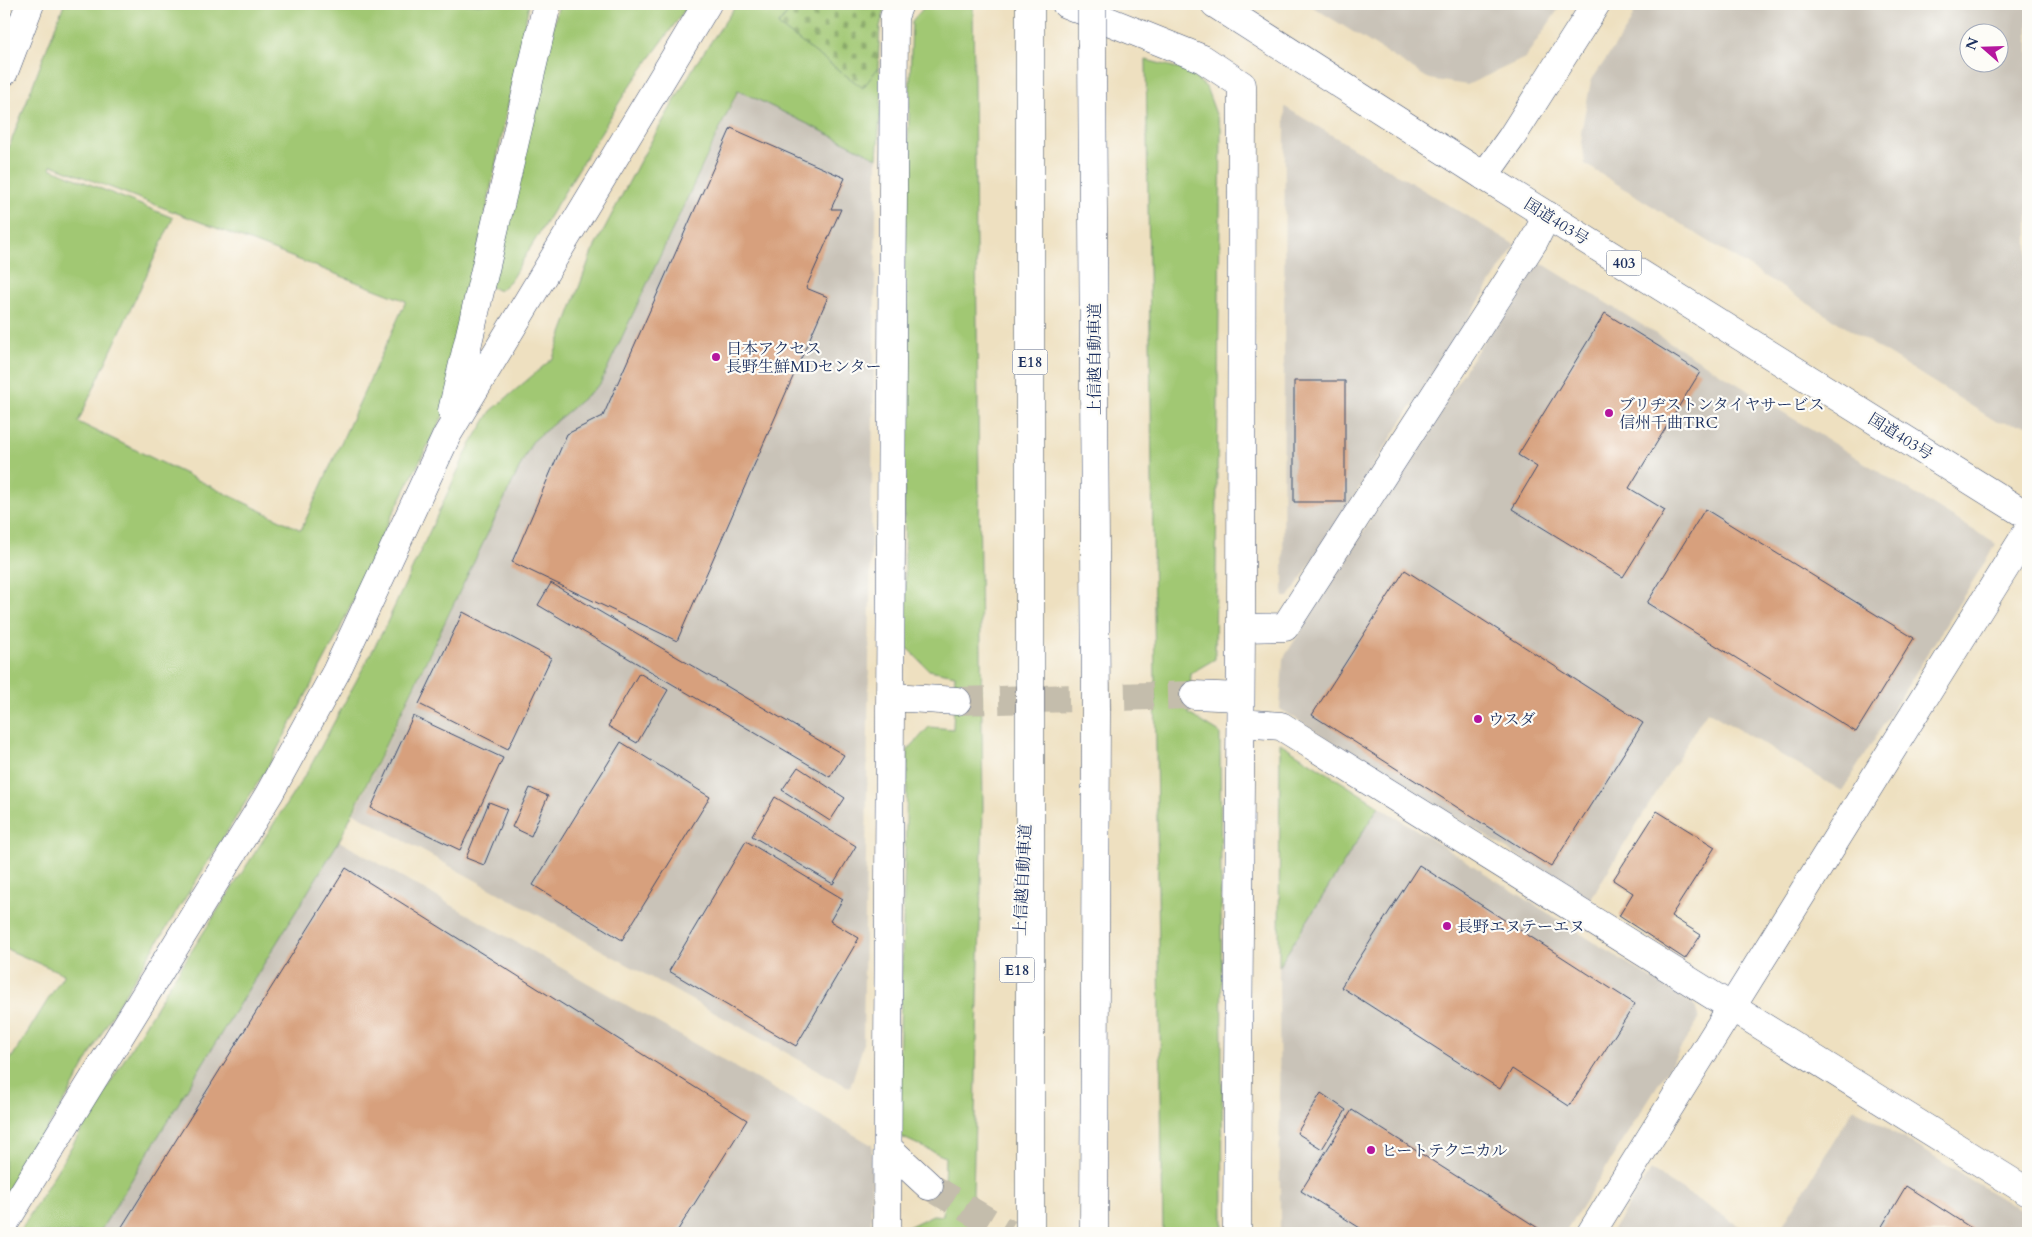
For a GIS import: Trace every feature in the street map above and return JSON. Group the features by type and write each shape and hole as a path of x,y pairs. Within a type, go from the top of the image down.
{"main road":[{"path":"4,72 30,4"},
{"path":"447,435 547,4"},
{"path":"4,1224 269,794 336,672 447,435 706,4"},
{"path":"887,1233 892,697 894,17 898,4"},
{"path":"1066,4 1202,59 1242,85 1237,1233"},
{"name":"上信越自動車道","path":"1092,4 1096,714 1094,1233"},
{"name":"国道403号","path":"1215,4 1484,176 2028,516"},
{"path":"1484,176 1511,138 1596,4"},
{"name":"上信越自動車道","path":"1030,10 1030,1233"},
{"path":"1241,628 1284,627 1534,241 1547,215"},
{"path":"1590,1233 1733,1008 2028,531"},
{"path":"1194,695 1281,726 2028,1192"},
{"path":"892,697 957,701"},
{"name":"上信越自動車道","path":"1011,1233 1014,1027 1031,707"},
{"name":"上信越自動車道","path":"1096,714 1109,1233"},
{"path":"888,1149 930,1186"}],"shaded area":[{"path":"1308,4 1562,4 1525,58 1467,85 1429,79"},
{"path":"1638,4 2028,4 2028,425 1997,422 1585,164 1581,133 1591,81 1629,25"},
{"path":"739,90 877,158 863,1046 850,1088 354,813 532,442 600,384"},
{"path":"1285,107 1515,245 1289,597 1283,597"},
{"path":"1535,259 1996,544 1842,791 1707,711 1590,900 1280,709 1283,659"},
{"path":"1379,806 1695,1006 1699,1019 1565,1233 1280,1233 1279,966"},
{"path":"339,841 872,1145 871,1233 99,1233"},
{"path":"1854,1108 2028,1215 2028,1233 1778,1233"},
{"path":"1651,1170 1750,1233 1611,1233"}],"green space":[{"path":"64,4 529,4 444,414 386,527 334,642 269,765 114,1011 67,1097 4,1197 4,1070 64,974 4,948 4,160","holes":["52,165 406,301 301,530 78,422 173,218 50,168"]},
{"path":"559,4 689,4 625,93 510,281 499,291 489,286"},
{"path":"737,4 795,4 778,24 862,87 878,68 883,78 877,158 738,90 600,384 532,442 339,841 99,1233 19,1233 167,989 309,769 384,629 469,447 491,411 553,358 592,252 640,161 695,65"},
{"path":"795,4 886,4 880,27 878,68 863,88 778,25"},
{"path":"927,4 973,4 983,807 972,1233 906,1233 906,1228 933,1215 943,1216 945,1157 897,1135 908,750 929,727 953,729 955,675 929,670 906,647 902,332 912,21"},
{"path":"1146,60 1185,70 1206,87 1221,128 1215,659 1191,673 1189,714 1220,733 1223,1233 1163,1233"},
{"path":"1280,743 1379,806 1279,966"}],"building":[{"name":"日本アクセス 長野生鮮MDセンター","path":"731,128 845,178 831,209 841,209 806,288 828,297 677,641 512,562 567,434 603,416"},
{"name":"ブリヂストンタイヤサービス 信州千曲TRC","path":"1605,313 1700,372 1629,488 1665,510 1623,577 1512,509 1537,467 1518,455"},
{"path":"1294,381 1345,381 1345,502 1294,502"},
{"path":"1705,509 1914,638 1856,732 1647,603"},
{"name":"ウスダ","path":"1405,570 1643,723 1551,867 1312,715"},
{"path":"551,583 844,755 830,777 538,605"},
{"path":"463,612 551,658 508,749 419,704"},
{"path":"639,673 668,690 637,743 608,726"},
{"path":"413,716 503,758 460,850 371,808"},
{"path":"621,742 710,797 622,940 533,885"},
{"path":"798,767 845,798 830,821 782,790"},
{"path":"530,788 548,796 531,836 512,827"},
{"path":"775,797 856,846 833,884 752,836"},
{"path":"489,802 507,809 484,865 466,858"},
{"path":"1657,811 1715,847 1671,916 1701,935 1685,959 1619,916 1633,893 1613,880"},
{"path":"746,841 843,899 830,921 859,938 796,1046 669,971"},
{"name":"長野エヌテーエヌ","path":"1419,865 1635,1004 1569,1106 1512,1069 1500,1089 1341,987"},
{"path":"346,868 747,1120 676,1233 118,1233"},
{"path":"1321,1093 1346,1110 1322,1149 1297,1133"},
{"name":"ヒートテクニカル","path":"1352,1110 1546,1233 1368,1233 1301,1191"},
{"path":"1906,1186 1979,1233 1878,1233"}],"tunnel":[{"path":"957,701 1194,695"},
{"path":"929,1186 1008,1233"}],"place":[{"name":"日本アクセス 長野生鮮MDセンター","path":"716,357"},
{"name":"ブリヂストンタイヤサービス 信州千曲TRC","path":"1609,413"},
{"name":"ウスダ","path":"1478,719"},
{"name":"長野エヌテーエヌ","path":"1447,926"},
{"name":"ヒートテクニカル","path":"1371,1150"}]}
